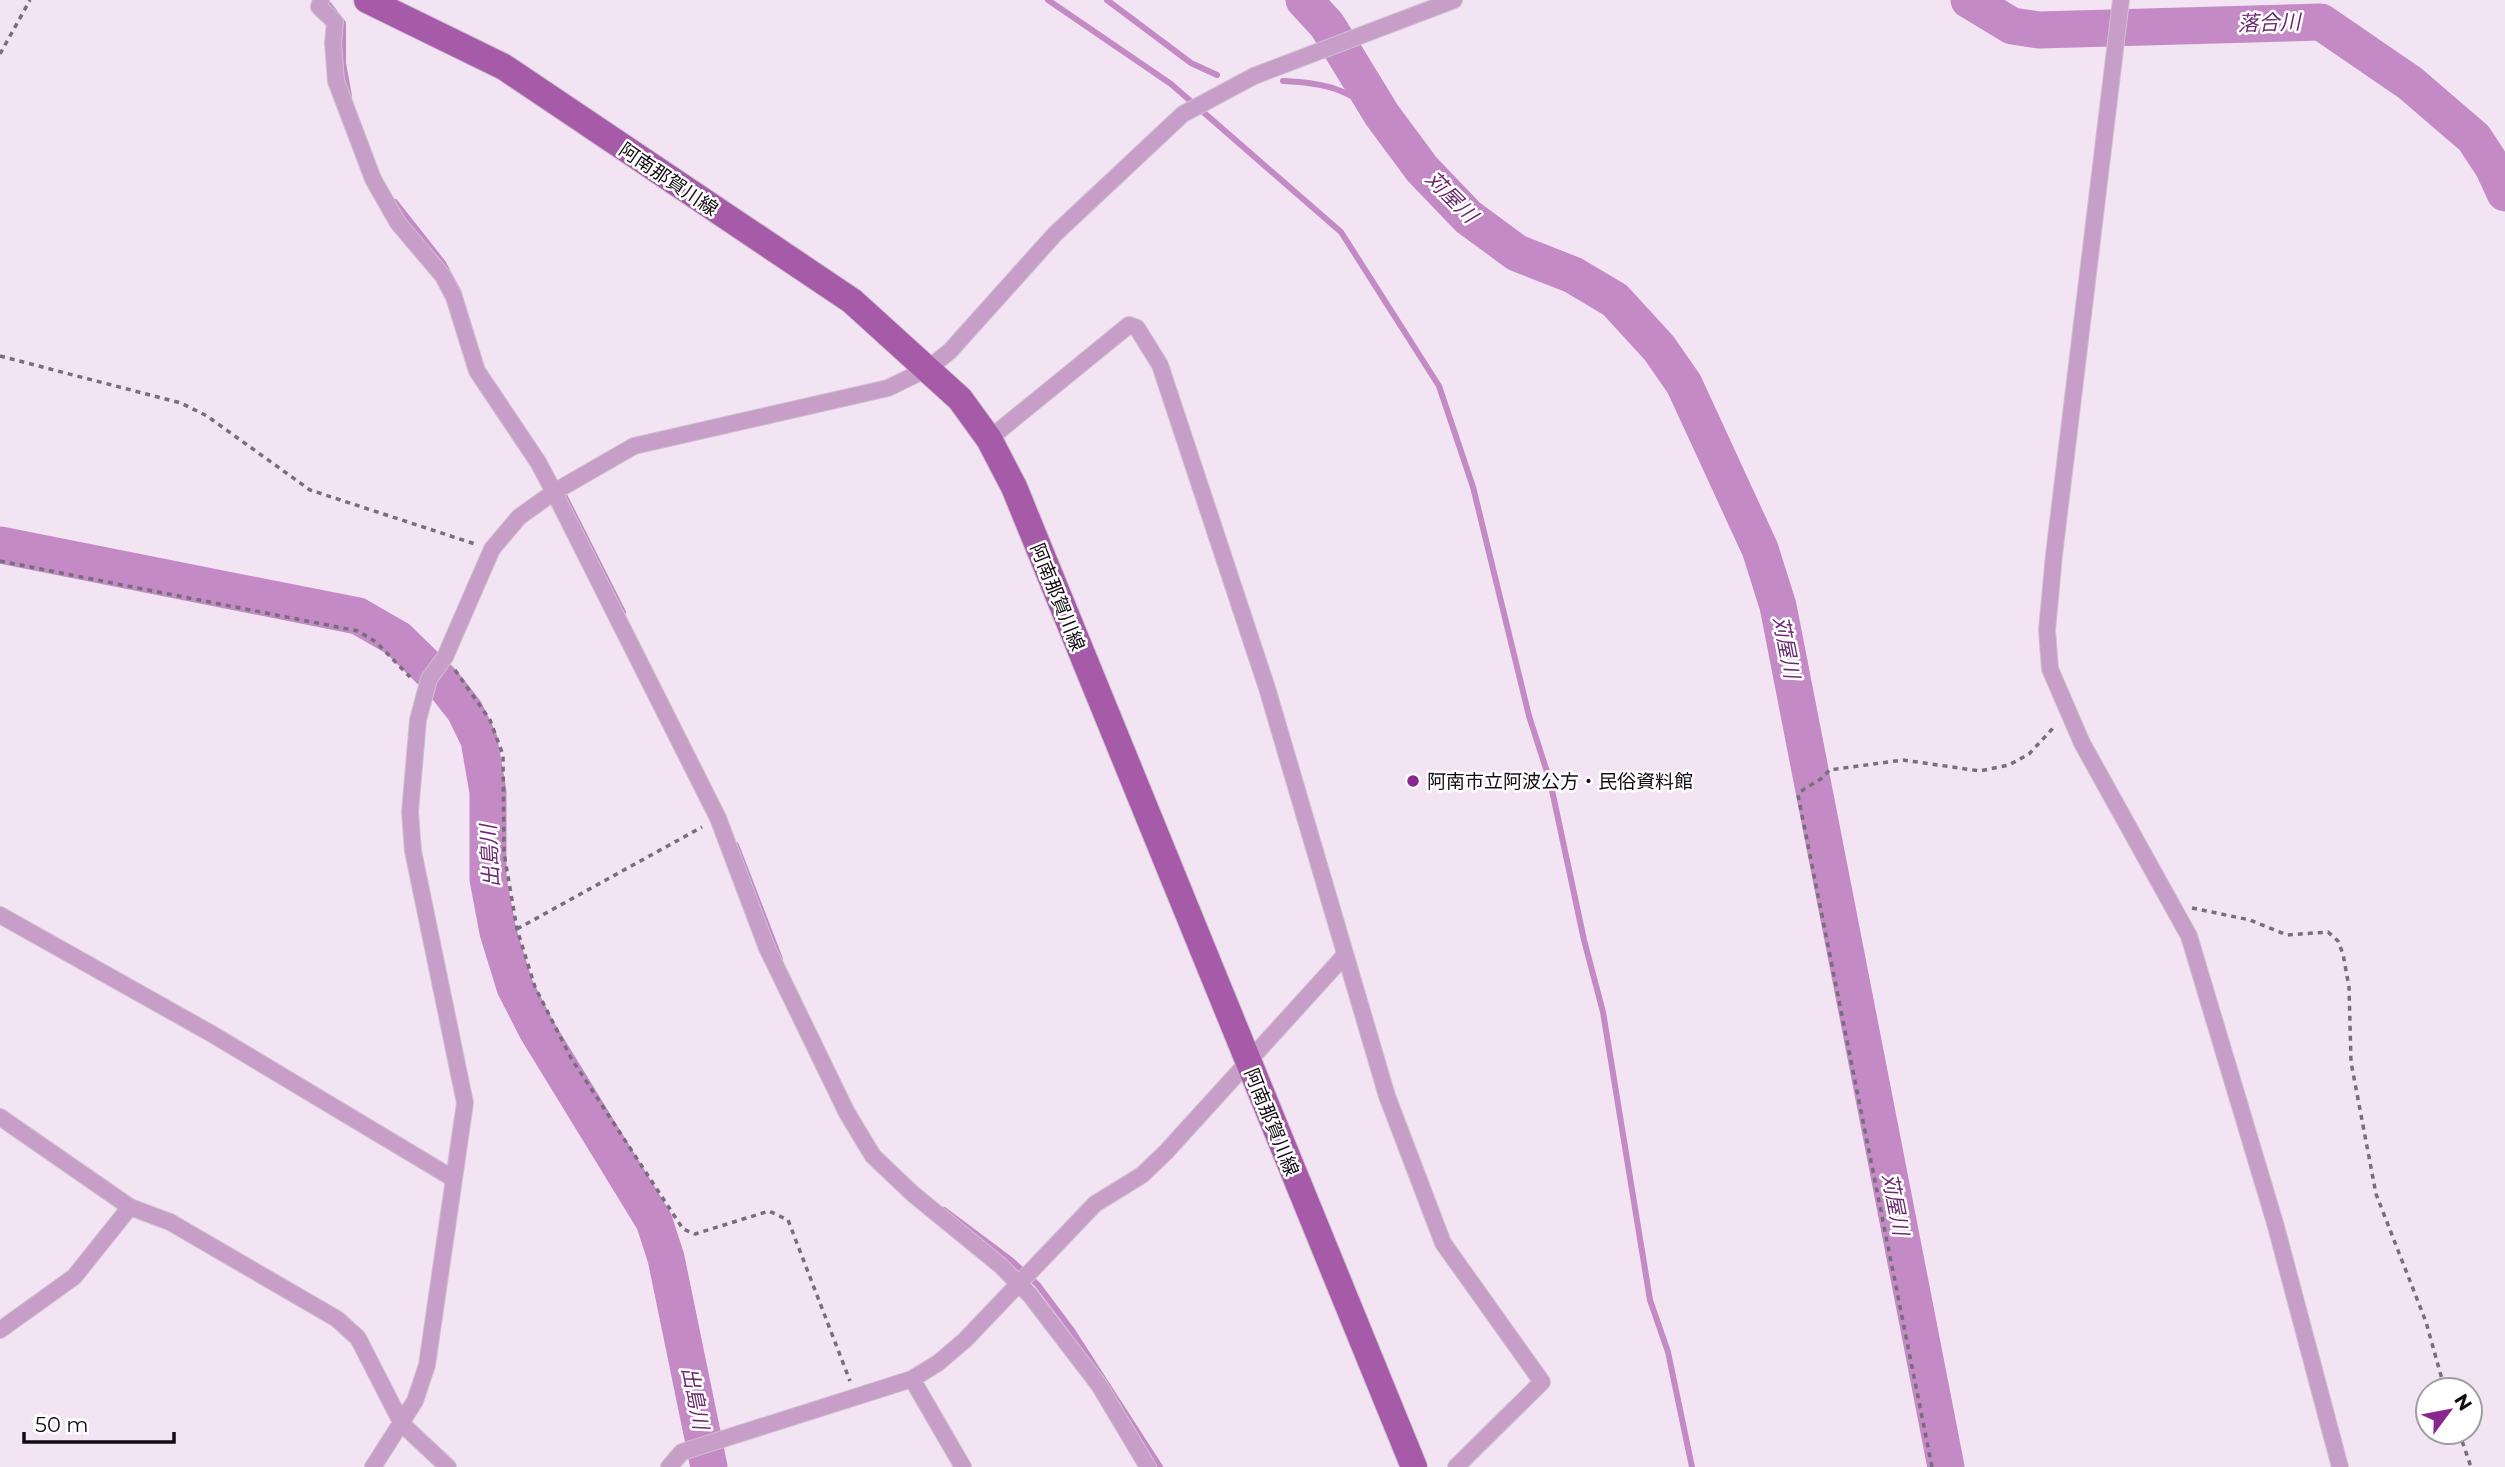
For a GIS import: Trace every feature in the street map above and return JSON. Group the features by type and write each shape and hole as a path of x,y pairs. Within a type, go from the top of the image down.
{"main road":[{"name":"阿南那賀川線","path":"368,0 504,67 852,301 929,368 960,399 989,439 1014,487 1413,1467"}],"street":[{"path":"321,0 319,7 335,22 332,43 336,81 373,179 398,223 443,276 454,297 477,371 559,489 718,818 767,948 847,1113 873,1156 1024,1277 1098,1385 1148,1467"},
{"path":"373,1467 415,1401 427,1365 465,1103 413,851 410,812 418,720 425,695 492,550 519,517 559,489 634,446 888,388 929,368 950,351 1055,233 1183,114 1254,76 1454,0"},
{"path":"2121,0 2047,630 2050,668 2082,743 2176,909 2202,975 2272,1210 2340,1467"},
{"path":"989,439 1129,325 1137,328 1160,365 1267,688 1387,1096 1443,1243 1542,1382 1456,1467"},
{"path":"0,915 212,1034 454,1179"},
{"path":"669,1467 682,1452 912,1379 938,1363 965,1340 1095,1204 1142,1175 1166,1153 1345,955"},
{"path":"0,1118 130,1207 170,1222 337,1319 358,1338 402,1424 448,1467"},
{"path":"0,1330 74,1277 130,1207"},
{"path":"912,1379 963,1467"}],"path":[{"path":"0,54 30,0"},
{"path":"0,356 181,403 207,416 310,490 492,550"},
{"path":"0,561 358,631 376,642 402,665 425,695"},
{"path":"438,667 471,688 503,755 504,853 517,929 534,987 572,1058 683,1228 695,1234 769,1211 788,1220 856,1398"},
{"path":"1932,1467 1798,795 1804,788 1822,782 1829,770 1903,760 1980,771 2009,765 2029,754 2068,712"},
{"path":"517,929 718,818"},
{"path":"2176,909 2199,907 2250,920 2287,935 2328,932 2338,941 2349,987 2351,1062 2376,1194 2427,1322 2441,1376"},
{"path":"2464,1446 2471,1467"}],"waterway":[{"path":"325,0 343,23 343,63 349,96"},
{"path":"1048,0 1171,84 1341,232 1439,386 1473,487 1529,716 1550,781 1584,940 1603,1012 1650,1300 1668,1352 1692,1467"},
{"path":"1107,0 1191,63 1217,75"},
{"name":"苅屋川","path":"1304,0 1327,25 1382,115 1422,169 1468,217 1517,253 1573,275 1615,300 1659,348 1684,384 1760,549 1778,606 1946,1467"},
{"name":"落合川","path":"1969,0 2012,26 2039,30 2321,22 2410,83 2474,138 2493,167 2505,193"},
{"path":"1283,81 1336,89 1382,115"},
{"path":"395,202 443,263 459,293"},
{"path":"563,493 623,612"},
{"name":"出島川","path":"0,545 358,616 398,639 444,684 465,711 479,740 488,792 488,879 498,932 515,987 537,1030 654,1221 666,1258 709,1467"},
{"path":"736,845 780,959"},
{"path":"944,1210 1012,1261 1038,1285 1071,1329 1160,1467"}],"place":[{"name":"阿南市立阿波公方・民俗資料館","path":"1413,781"}]}
